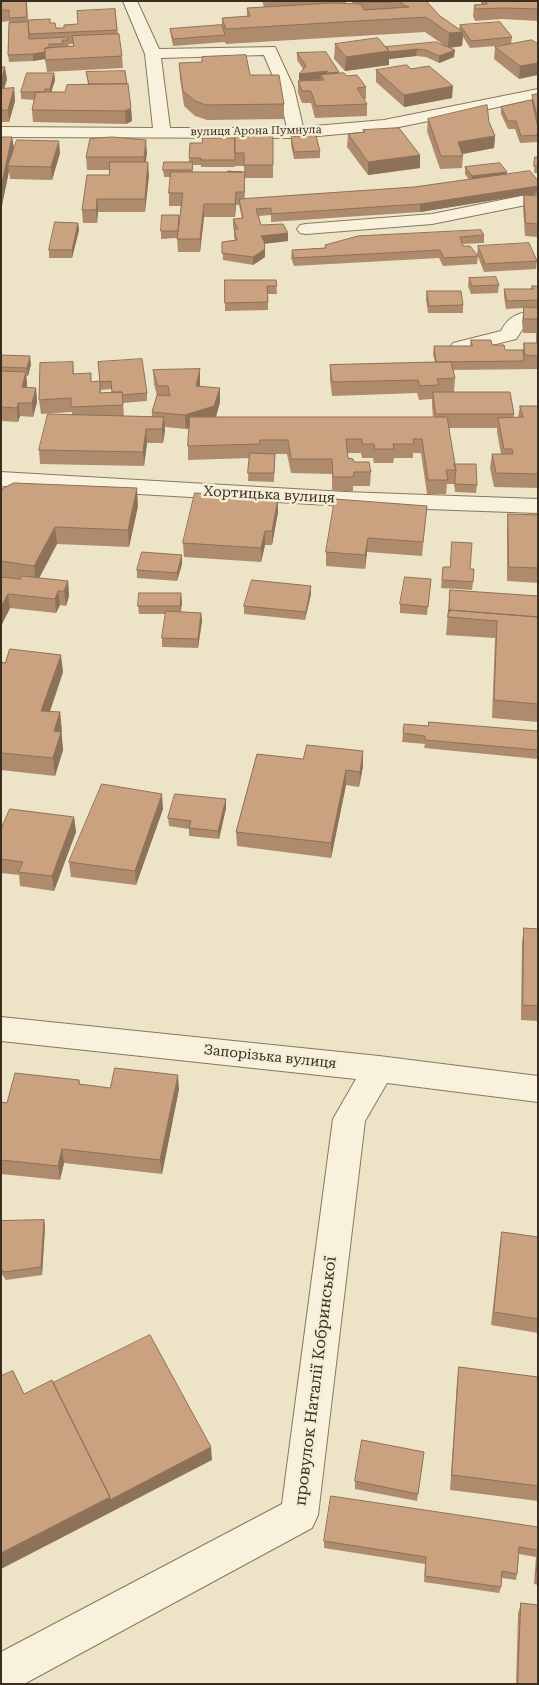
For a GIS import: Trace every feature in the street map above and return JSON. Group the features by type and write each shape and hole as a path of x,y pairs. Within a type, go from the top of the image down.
{"street":[{"path":"130,1 154,54 162,133"},
{"path":"154,54 270,50 286,88 296,133"},
{"name":"вулиця Арона Пумнула","path":"1,132 296,133 384,125 538,94"},
{"path":"306,229 432,219 526,200 538,200"},
{"path":"460,347 509,335 513,323 522,317 538,317"},
{"name":"Хортицька вулиця","path":"1,479 345,499 538,506"},
{"name":"Запорізька вулиця","path":"1,1029 379,1069 538,1089"},
{"name":"провулок Наталії Кобринської","path":"1,1674 299,1516 349,1119 379,1069"}],"building":[{"path":"1,1 26,1 27,17 9,18 9,10 1,10"},
{"path":"393,1 393,2 357,2"},
{"path":"401,1 426,1 440,16 463,32 449,33 426,17 226,29 222,18 250,16 247,8 331,3 361,4 364,10 409,7 403,5"},
{"path":"486,1 538,1 538,9 476,9 474,5 487,4"},
{"path":"115,9 117,30 29,34 28,20 50,19 50,23 55,23 56,28 64,28 64,25 78,24 77,11"},
{"path":"28,22 29,39 68,37 68,40 62,40 63,44 49,44 49,48 45,48 45,52 8,55 9,23"},
{"path":"500,22 512,37 471,41 460,25"},
{"path":"222,25 225,35 173,39 170,29"},
{"path":"119,34 122,56 45,60 45,48 74,46 72,36"},
{"path":"378,38 389,51 346,57 335,44"},
{"path":"532,40 538,44 538,63 520,66 495,47"},
{"path":"436,42 455,50 439,56 426,50 417,49 389,52 386,47"},
{"path":"326,52 339,72 329,73 327,71 299,74 306,66 297,53"},
{"path":"246,55 250,75 279,75 284,104 206,105 195,101 183,91 179,63 202,62 202,57"},
{"path":"407,65 411,69 429,66 453,86 404,95 376,70"},
{"path":"1,67 5,67 1,81"},
{"path":"125,71 127,84 89,84 86,72"},
{"path":"27,73 54,73 50,89 45,89 44,92 21,92"},
{"path":"344,73 347,76 357,75 366,87 357,88 367,104 316,106 311,91 302,91 298,81 324,80 321,75"},
{"path":"128,84 131,108 125,111 32,110 36,92 65,92 67,85"},
{"path":"14,88 8,110 1,110 1,89"},
{"path":"538,94 538,120 532,95"},
{"path":"532,100 538,135 521,136 516,121 508,121 501,107"},
{"path":"487,105 489,122 495,136 458,142 463,156 441,156 428,119"},
{"path":"399,128 420,155 368,162 348,134 365,132 363,130"},
{"path":"235,133 273,133 273,165 244,165 244,153 235,153"},
{"path":"316,136 320,151 294,152 291,137"},
{"path":"1,137 12,137 1,187"},
{"path":"112,137 146,140 144,157 86,157 90,139"},
{"path":"203,138 235,138 235,160 189,158 190,143 202,143"},
{"path":"17,140 59,141 51,167 8,166"},
{"path":"535,157 538,157 538,166 534,166"},
{"path":"110,162 148,162 145,199 97,199 96,210 82,210 87,175 109,175"},
{"path":"164,162 193,162 192,170 163,170"},
{"path":"500,163 507,172 472,176 465,167"},
{"path":"530,171 538,181 538,186 420,204 271,214 271,208 256,209 261,225 283,224 288,233 261,236 265,249 253,257 222,253 222,242 237,240 234,229 238,229 233,219 243,218 239,199 414,187"},
{"path":"171,172 245,172 244,192 236,192 235,204 204,204 200,239 177,239 183,193 169,193"},
{"path":"524,195 538,196 538,224 526,223"},
{"path":"162,215 179,215 178,231 161,231"},
{"path":"55,222 78,223 72,250 49,250"},
{"path":"481,230 484,235 460,237 463,246 470,246 478,256 444,258 440,250 294,258 292,250 326,248 325,245 358,236"},
{"path":"529,243 537,261 485,264 478,246"},
{"path":"496,277 499,285 472,286 469,278"},
{"path":"225,280 276,280 277,286 267,286 268,302 225,303"},
{"path":"532,286 538,286 538,300 507,301 504,289 533,289"},
{"path":"427,291 461,291 463,305 429,306"},
{"path":"524,307 538,308 538,328 537,319 524,319"},
{"path":"471,340 491,340 492,345 504,345 505,350 523,350 524,361 436,362 434,346 472,346"},
{"path":"524,343 538,343 538,356 525,355"},
{"path":"1,355 30,356 27,368 1,367"},
{"path":"142,359 147,393 123,395 122,392 112,392 111,381 100,382 98,362"},
{"path":"73,362 73,374 91,373 91,382 100,381 100,393 122,392 123,405 71,407 71,398 39,400 40,363"},
{"path":"451,362 455,378 437,379 439,385 420,386 418,380 332,382 330,365"},
{"path":"200,369 196,386 220,388 214,406 185,415 152,412 157,395 170,396 168,386 158,386 153,370"},
{"path":"1,371 26,372 22,387 36,388 32,403 18,403 17,408 1,407"},
{"path":"433,392 510,392 514,414 436,414"},
{"path":"520,406 538,406 538,474 496,473 492,454 513,454 512,449 504,449 498,418 523,417"},
{"path":"48,414 164,417 162,429 146,429 143,452 39,450"},
{"path":"190,417 447,417 456,470 446,470 448,480 428,480 422,439 413,439 414,444 393,444 394,449 375,449 374,444 362,444 362,439 346,439 348,458 353,459 354,462 369,462 371,472 354,472 353,477 333,477 332,459 291,459 288,440 260,440 259,444 188,446"},
{"path":"250,453 275,454 274,473 248,473"},
{"path":"454,464 476,464 477,485 455,484 456,470"},
{"path":"14,483 137,488 128,530 55,527 34,566 1,561 1,491"},
{"path":"195,493 278,498 272,531 265,531 261,548 183,543"},
{"path":"335,499 427,506 423,542 368,538 365,555 326,552"},
{"path":"508,514 538,515 538,568 509,567"},
{"path":"452,542 472,543 470,569 474,569 473,582 442,580 443,567 450,567"},
{"path":"142,552 182,555 177,573 137,570"},
{"path":"22,576 68,581 64,591 58,591 55,599 8,594 1,607 1,577 20,579"},
{"path":"405,577 431,579 428,607 400,604"},
{"path":"252,580 311,586 306,612 244,606"},
{"path":"450,590 538,596 538,617 449,610"},
{"path":"139,593 181,593 180,606 138,606"},
{"path":"449,610 538,617 538,704 494,700 497,621 448,617"},
{"path":"166,611 201,613 198,639 162,638"},
{"path":"10,649 61,655 41,711 60,712 54,731 61,732 53,758 1,753 1,662 5,663"},
{"path":"429,722 538,731 538,750 425,740 425,736 403,733 404,724 428,726"},
{"path":"307,745 363,751 360,772 346,770 331,843 236,832 257,754 303,759"},
{"path":"102,784 162,794 135,871 69,862"},
{"path":"175,794 226,799 218,831 189,828 191,821 168,818"},
{"path":"10,809 74,817 52,876 18,872 23,862 1,859 1,829"},
{"path":"524,928 538,929 538,1006 523,1005"},
{"path":"115,1068 178,1075 160,1160 62,1149 58,1166 1,1160 1,1102 7,1103 15,1073 79,1080 79,1084 110,1088"},
{"path":"44,1220 41,1267 4,1272 1,1268 1,1221"},
{"path":"502,1232 538,1237 538,1319 494,1312"},
{"path":"150,1335 211,1447 110,1500 53,1383"},
{"path":"459,1367 538,1377 538,1486 452,1475"},
{"path":"13,1371 24,1394 52,1380 110,1497 1,1553 1,1376"},
{"path":"362,1440 424,1452 418,1494 355,1481"},
{"path":"331,1496 538,1527 538,1550 519,1547 517,1574 502,1571 501,1587 425,1576 426,1557 324,1541"},
{"path":"538,1553 538,1578 536,1577"},
{"path":"521,1603 538,1605 538,1684 518,1684"}]}
